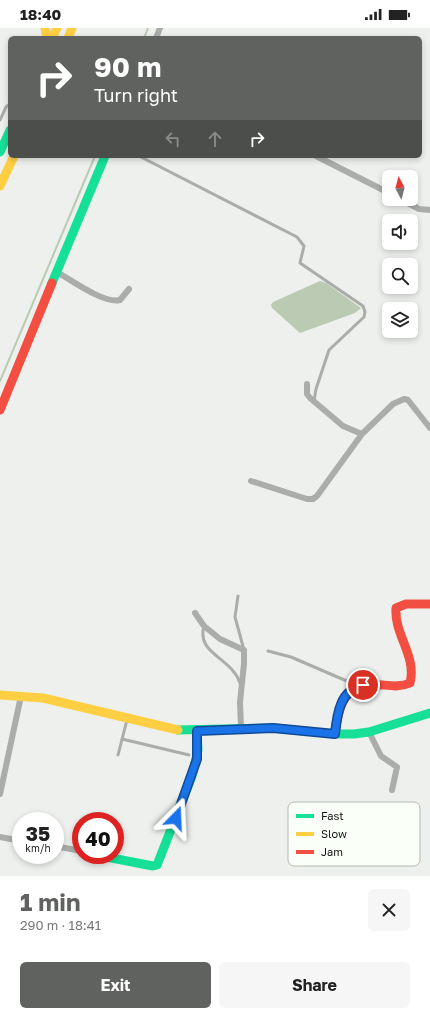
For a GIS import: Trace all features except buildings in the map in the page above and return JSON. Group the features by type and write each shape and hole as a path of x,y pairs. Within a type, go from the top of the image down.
{"main road":[{"path":"0,152 2,140"},
{"path":"0,186 13,158"},
{"path":"0,410 104,158"},
{"path":"335,734 337,711 341,703 358,686 371,684 401,687 410,683 411,660 397,626 395,614 396,608 406,604 430,604"},
{"path":"0,695 21,696 66,702 177,730 197,731 241,728 273,728 335,734 369,732 430,713"},
{"path":"124,860 153,866 157,865 194,771 198,750 197,731"}],"street":[{"path":"320,158 382,189"},
{"path":"413,206 419,209 430,210"},
{"path":"57,272 86,288 90,293 109,301 120,300 125,296 129,289"},
{"path":"307,384 307,394 314,401 343,426 362,434"},
{"path":"251,481 307,499 313,499 317,496 362,434 393,404 404,399 408,400 430,428"},
{"path":"195,613 204,626 220,639 244,650 241,728"},
{"path":"0,794 4,768 21,696"},
{"path":"369,732 381,756 397,767 392,790"},
{"path":"0,837 12,839"}],"lane":[{"path":"0,120 8,106"},
{"path":"143,158 297,237 304,246 300,263 363,306 365,312 364,317 329,350 316,389 314,401"},
{"path":"238,596 235,616 244,650"},
{"path":"204,626 202,636 206,646 234,670 242,686"},
{"path":"268,651 291,657 358,686"},
{"path":"118,755 128,718"},
{"path":"122,739 189,755"}],"shaded area":[{"path":"320,281 326,283 361,308 355,313 300,333 272,308 271,305 273,302"}],"waterway":[{"path":"145,36 148,28"},
{"path":"0,381 94,158"}],"traffic: fast":[{"path":"0,152 8,134"},
{"path":"52,283 104,158"},
{"path":"178,730 273,728 335,734 354,734 369,732 430,713"},
{"path":"124,860 153,866 157,865 192,776 198,750 197,731"}],"traffic: slow":[{"path":"45,28 47,36"},
{"path":"53,36 57,28"},
{"path":"69,36 72,28"},
{"path":"0,186 13,158"},
{"path":"0,695 43,698 178,730"}],"traffic: jam":[{"path":"0,410 52,283"},
{"path":"335,734 342,703 353,690 370,685 397,686 410,683 410,664 398,627 396,608 406,604 430,604"}],"route":[{"path":"176,818 197,759 197,731 241,728 273,728 335,734 337,711 341,703 353,689 363,685"}]}
